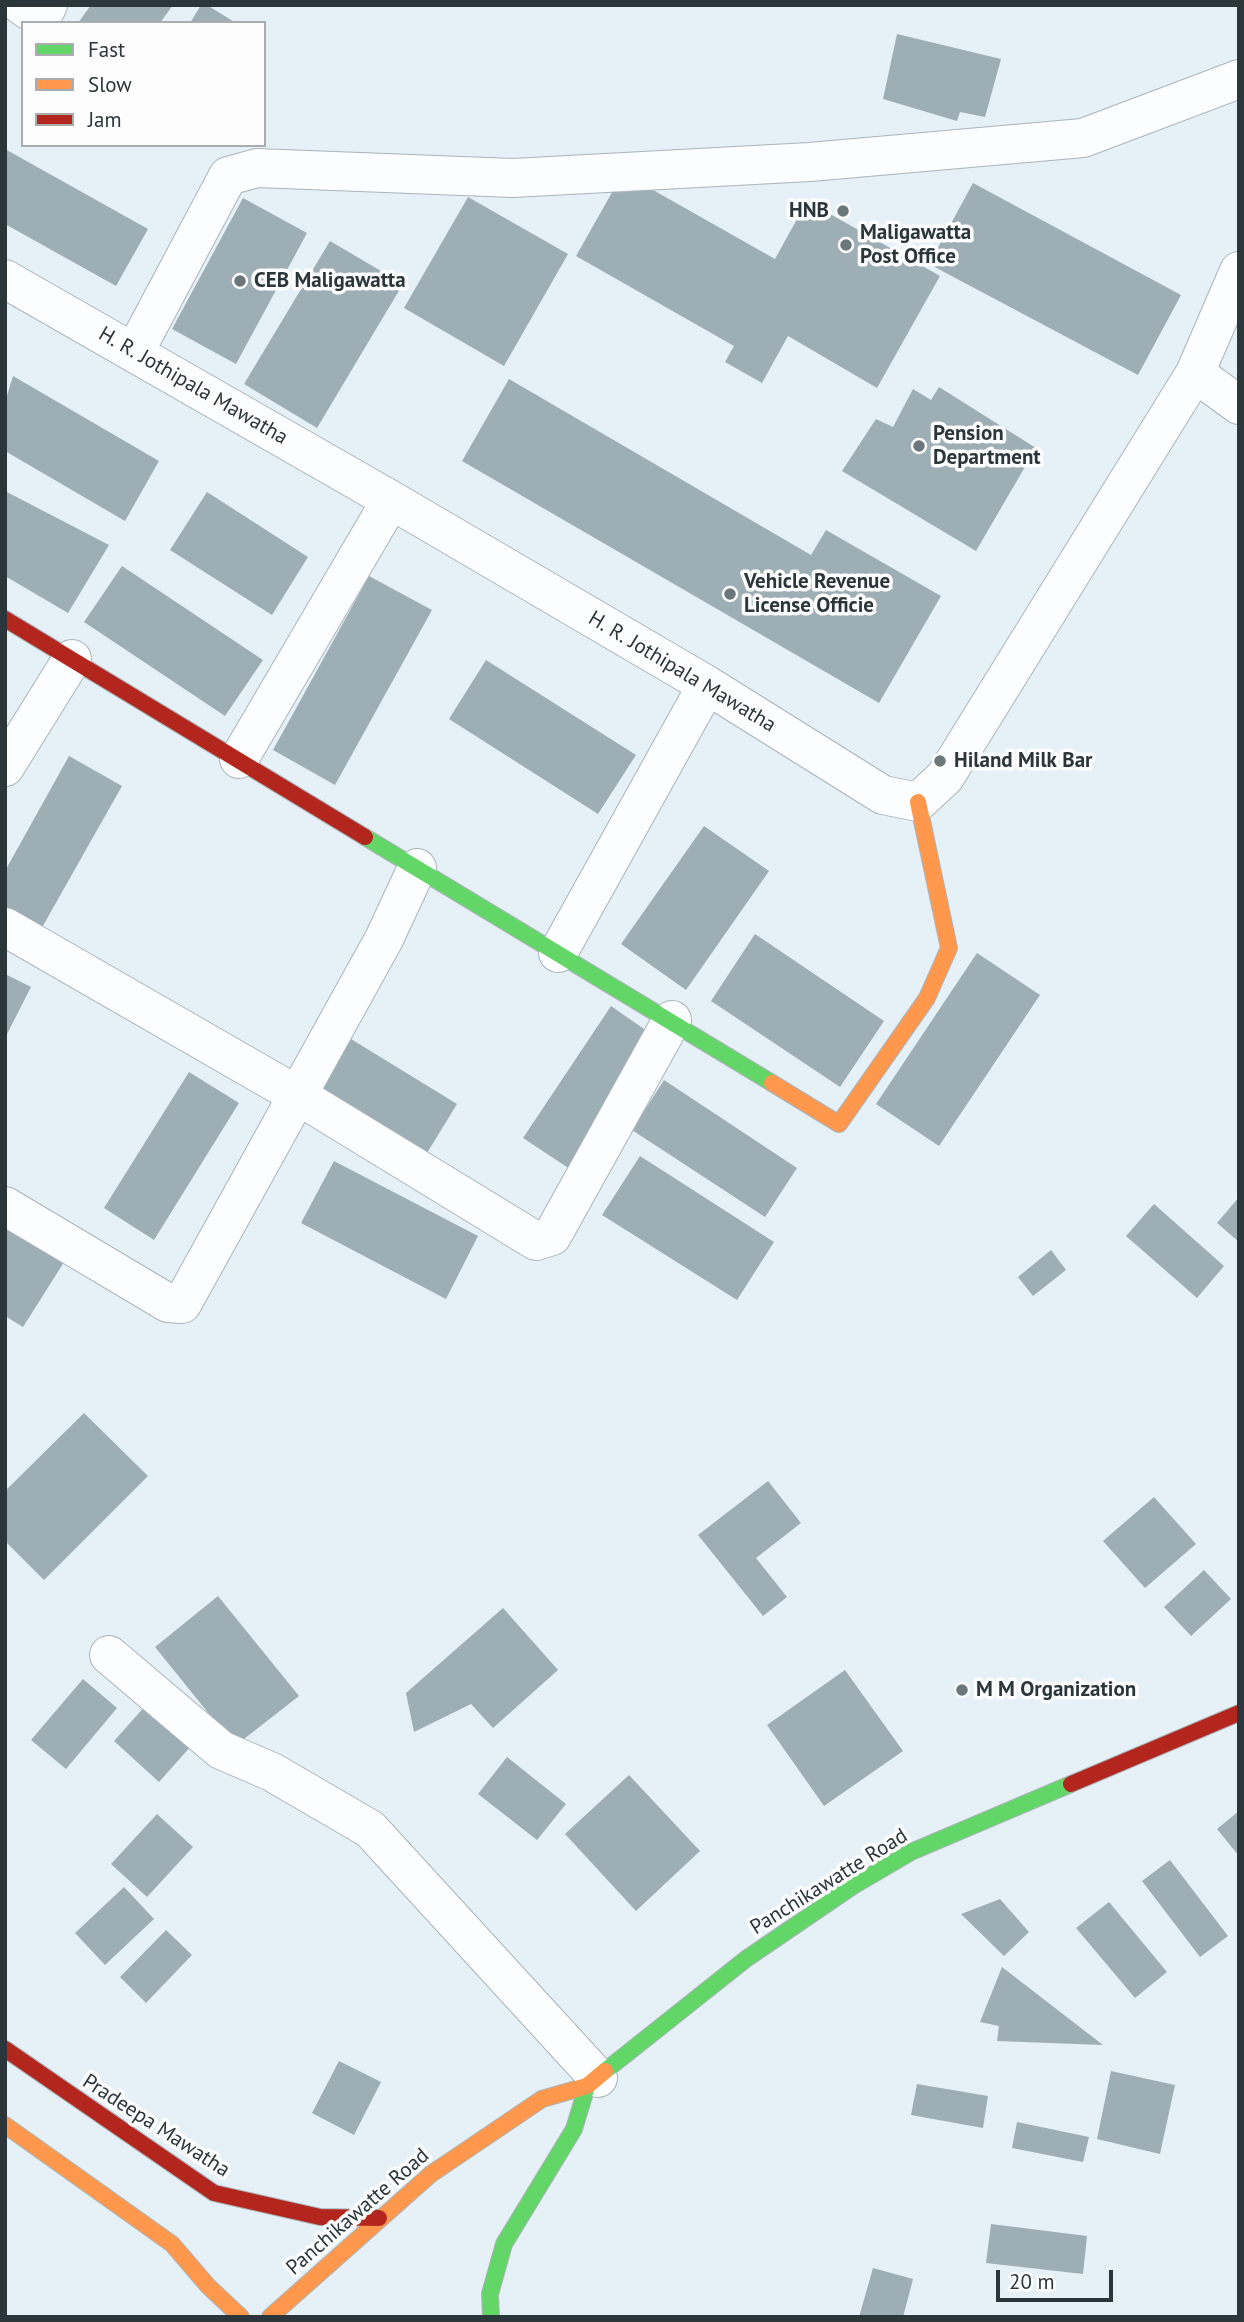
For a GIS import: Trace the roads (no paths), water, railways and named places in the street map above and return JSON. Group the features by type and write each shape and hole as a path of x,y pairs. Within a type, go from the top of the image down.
{"main road":[{"path":"5,619 839,1124 928,998 949,948 918,802"},
{"name":"Panchikawatte Road","path":"270,2317 431,2174 542,2098 592,2082 798,1922 911,1852 1239,1713"},
{"name":"Pradeepa Mawatha","path":"5,2049 214,2193 320,2217 379,2218"},
{"path":"491,2317 490,2294 504,2244 574,2129 592,2082"},
{"path":"5,2125 172,2244 208,2286 241,2317"}],"street":[{"path":"20,5 28,10 46,9 48,5"},
{"path":"134,353 228,176 257,168 354,169 513,178 810,162 1083,138 1239,79"},
{"path":"918,802 945,778 1195,373 1239,271"},
{"name":"H. R. Jothipala Mawatha","path":"5,279 391,499 707,685 883,794 918,802"},
{"path":"1195,373 1239,405"},
{"path":"239,759 391,499"},
{"path":"5,768 72,659"},
{"path":"558,953 707,685"},
{"path":"5,1206 168,1303 183,1304 384,939 417,868"},
{"path":"5,927 297,1095 536,1241 551,1236 671,1020"},
{"path":"109,1655 221,1750 272,1772 370,1829 592,2082"}],"place":[{"name":"HNB","path":"843,211"},
{"name":"Maligawatta Post Office","path":"846,245"},
{"name":"CEB Maligawatta","path":"240,281"},
{"name":"Pension Department","path":"919,446"},
{"name":"Vehicle Revenue License Officie","path":"730,594"},
{"name":"Hiland Milk Bar","path":"940,761"},
{"name":"M M Organization","path":"962,1690"}]}
